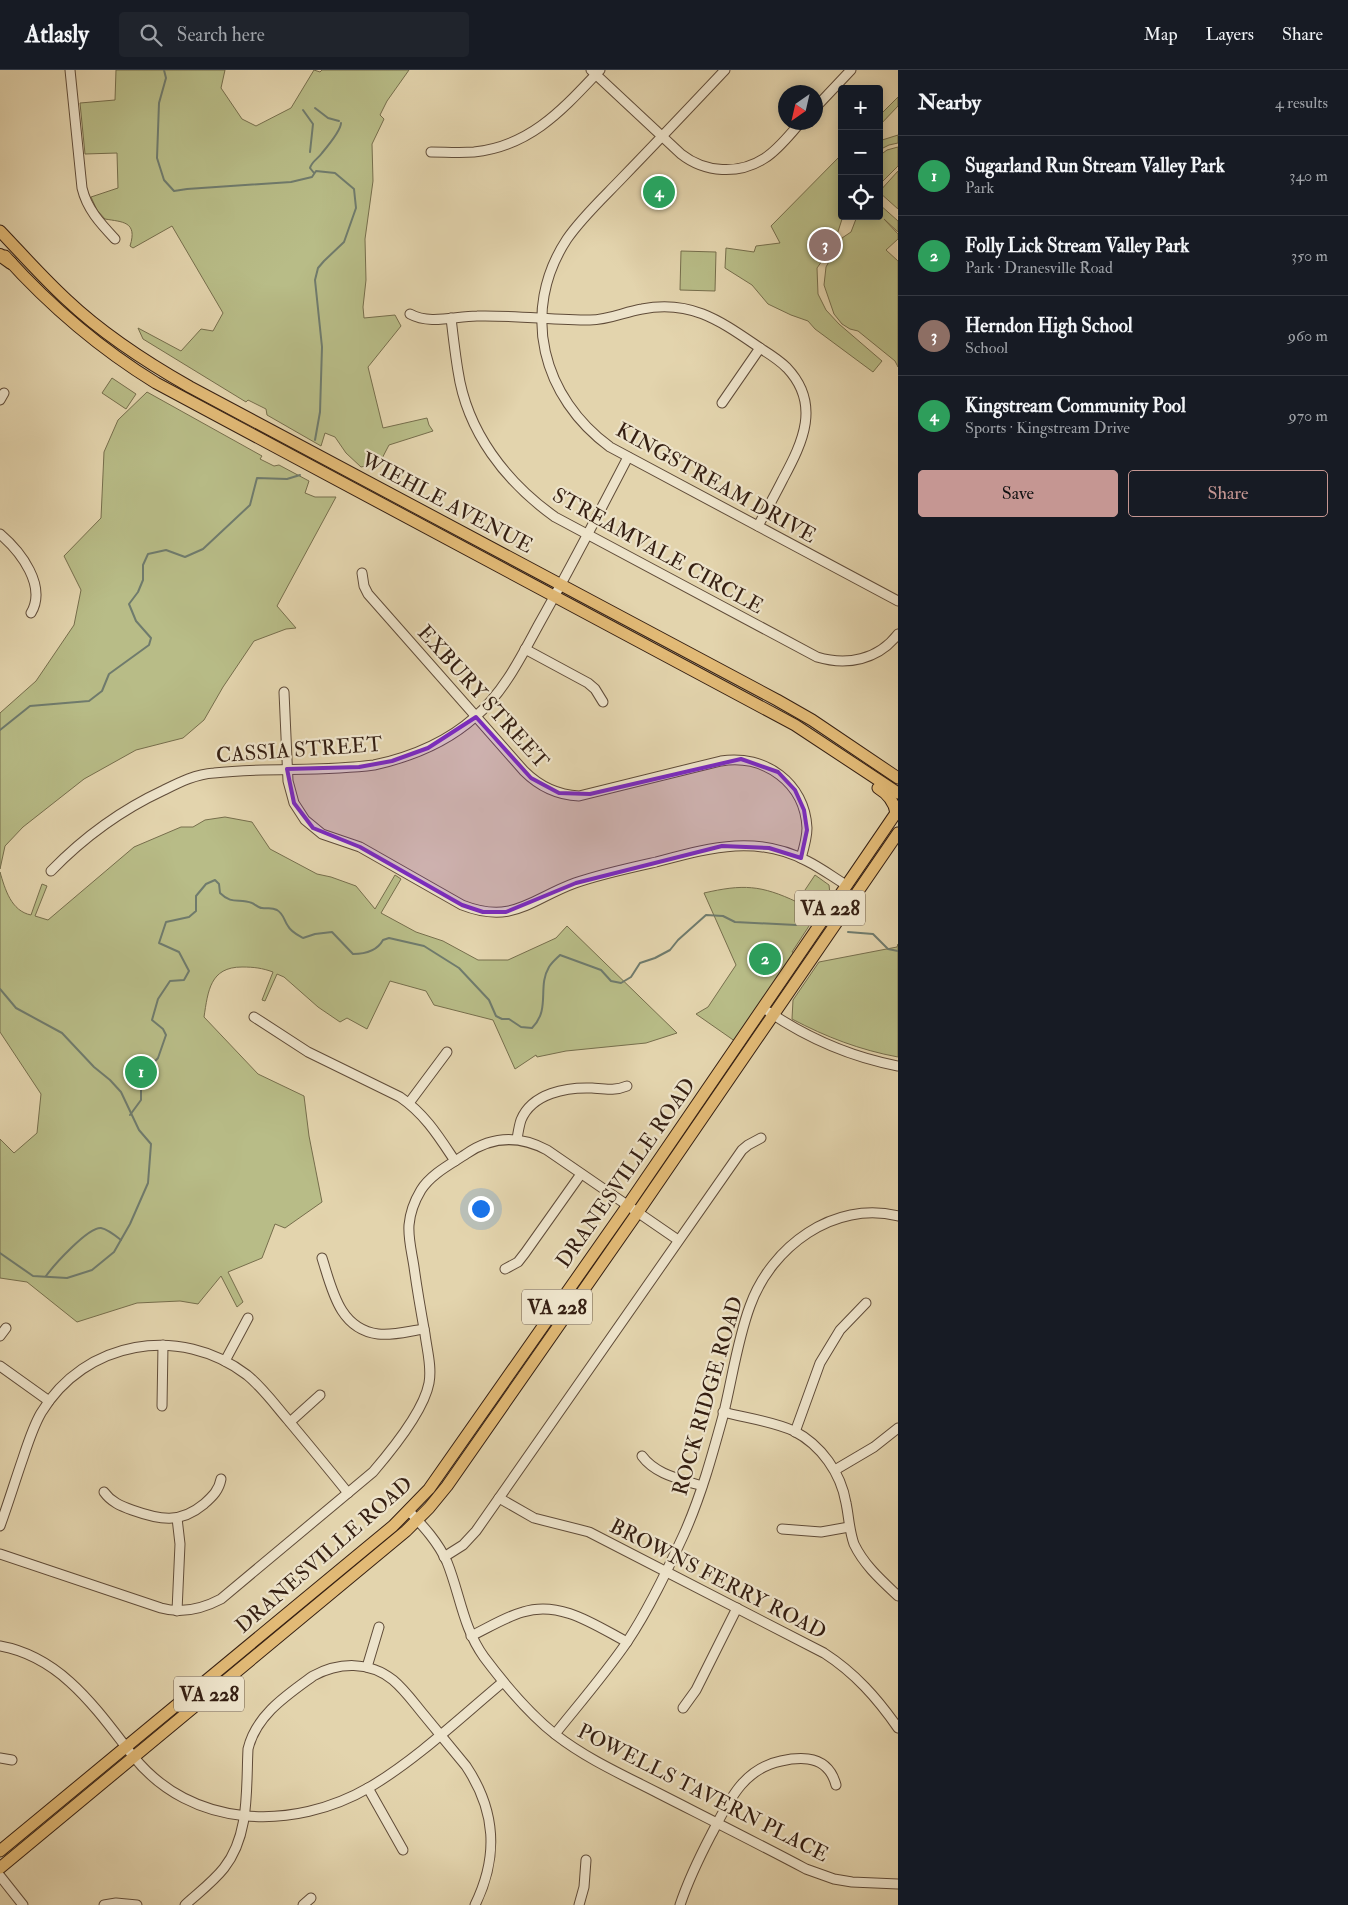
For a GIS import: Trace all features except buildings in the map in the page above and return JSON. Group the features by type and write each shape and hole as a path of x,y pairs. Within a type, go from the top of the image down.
{"highway":[{"path":"0,253 11,264"}],"main road":[{"name":"WIEHLE AVENUE","path":"0,231 62,295 122,345 174,378 804,716 898,778"},
{"name":"WIEHLE AVENUE","path":"11,264 69,320 123,362 156,384 795,725 898,793"},
{"path":"795,725 843,764 884,792 892,801 897,811"},
{"name":"DRANESVILLE ROAD","path":"0,1851 409,1511 436,1479 628,1205 897,811"},
{"name":"DRANESVILLE ROAD","path":"0,1868 418,1520 447,1486 898,833"}],"street":[{"path":"70,70 82,188 85,200 90,210 115,239"},
{"name":"KINGSTREAM DRIVE","path":"725,70 567,240 551,270 546,288 542,318 548,364 561,394 584,425 610,447 898,601"},
{"path":"823,100 851,70"},
{"path":"431,152 474,152 519,140 559,114 596,72 681,154 696,164 707,168 729,170 742,168 774,151 794,130"},
{"path":"410,314 424,320 479,316 602,320 653,307 681,308 707,314 720,320 778,360 794,376 804,397 806,421 801,444 758,526"},
{"name":"STREAMVALE CIRCLE","path":"451,318 461,385 470,414 485,444 497,462 524,493 555,516 587,535 817,657 840,662 857,660 876,654 898,634"},
{"path":"722,403 760,348"},
{"name":"CASSIA STREET","path":"51,872 80,844 116,816 142,800 187,779 214,772 359,767 392,761 428,748 453,734 476,717 500,690 561,585 628,457"},
{"path":"0,534 23,560 36,586 37,600 31,613"},
{"name":"EXBURY STREET","path":"362,573 364,586 368,594 531,778 549,790 569,795 590,794 729,760 749,760 768,766 787,781 798,795 804,810 807,830 801,858"},
{"path":"525,649 588,683 595,688 603,702"},
{"path":"284,692 288,781 294,803 302,816 313,828 332,838 360,848 462,905 483,912 517,910 576,883 722,846 769,848 801,858 846,885"},
{"path":"763,1007 815,1039 834,1048 856,1056 898,1066"},
{"path":"254,1017 308,1052 409,1103 431,1125 454,1161"},
{"path":"409,1103 447,1052"},
{"path":"518,1139 521,1121 525,1114 531,1106 547,1095 570,1089 594,1088 612,1090 627,1086"},
{"path":"444,1557 471,1537 742,1150 761,1138"},
{"path":"0,1554 161,1608 177,1611 200,1608 221,1598 348,1493 381,1463 422,1404 429,1383 430,1372 409,1238 410,1219 415,1201 421,1190 433,1177 454,1161 484,1143 496,1140 518,1139 529,1141 548,1150 678,1240"},
{"path":"505,1268 518,1262 525,1254 581,1174"},
{"name":"ROCK RIDGE ROAD","path":"555,1734 626,1642 684,1535 702,1486 724,1412 750,1304 766,1275 780,1257 805,1234 829,1221 842,1216 863,1213 877,1212 898,1216"},
{"path":"322,1258 338,1305 343,1314 358,1327 378,1334 424,1329"},
{"path":"794,1432 812,1382 827,1349 840,1330 866,1303"},
{"path":"225,1361 248,1318"},
{"path":"0,1336 6,1328"},
{"path":"0,1526 33,1429 49,1401 70,1378 104,1357 132,1348 163,1345 198,1350 225,1361 255,1382 348,1493"},
{"path":"162,1406 163,1345"},
{"path":"0,1366 49,1401"},
{"path":"290,1422 320,1395"},
{"path":"724,1412 794,1432 816,1447 835,1470 845,1496 849,1527 854,1542 867,1565 898,1596"},
{"path":"835,1470 874,1447 898,1428"},
{"path":"642,1456 661,1472 702,1486"},
{"path":"104,1492 118,1505 157,1518 176,1518 198,1509 217,1491 222,1479"},
{"name":"BROWNS FERRY ROAD","path":"499,1498 534,1518 589,1532 824,1653 839,1663 864,1685 898,1728"},
{"name":"POWELLS TAVERN PLACE","path":"409,1511 434,1539 444,1557 471,1636 480,1652 527,1709 555,1734 587,1756 806,1869 852,1882 898,1884"},
{"path":"176,1518 180,1544 177,1611"},
{"path":"782,1529 821,1532 849,1527"},
{"path":"683,1708 696,1690 738,1608"},
{"path":"471,1636 523,1612 552,1609 572,1614 626,1642"},
{"path":"367,1667 379,1627"},
{"path":"0,1646 31,1655 59,1672 80,1692 134,1757 157,1781 185,1799 214,1811 244,1816 284,1815 312,1810 349,1798 401,1766 503,1682"},
{"path":"185,1905 216,1877 232,1856 238,1844 244,1816 248,1749 250,1739 260,1721 304,1682 322,1670 345,1665 367,1667 393,1680 440,1734 474,1778 481,1791 489,1818 491,1839 490,1861 482,1890 475,1905"},
{"path":"0,1758 12,1760"},
{"path":"680,1905 691,1877 729,1801 743,1782 752,1774 770,1764 794,1758 814,1760 826,1766 831,1772 836,1785"},
{"path":"368,1788 403,1850"},
{"path":"578,1905 584,1887 586,1860"},
{"path":"0,1876 23,1905"},
{"path":"303,1905 311,1898"},
{"path":"104,1905 116,1903 137,1905"}],"highlighted area":[{"path":"476,717 531,778 559,793 590,794 741,759 778,772 795,790 804,810 807,830 801,858 769,848 722,846 576,883 506,912 483,912 462,905 360,847 313,828 294,803 287,769 359,767 392,761 428,748"}],"green space":[{"path":"116,70 225,70 221,88 242,119 256,126 291,108 314,70 320,72 322,70 409,70 387,101 380,115 384,119 372,144 373,181 365,239 366,280 363,307 364,318 395,315 401,326 368,367 383,428 427,418 433,431 389,445 377,468 370,465 361,467 346,453 335,437 325,433 321,446 267,415 266,409 248,400 246,402 143,339 138,328 181,351 201,329 213,331 223,313 172,226 133,248 130,246 132,232 130,227 122,222 105,219 97,210 91,197 118,188 117,153 85,154 80,103 115,100"},
{"path":"898,97 898,106 883,122 883,112"},
{"path":"898,135 898,143 883,148 883,140"},
{"path":"898,147 898,166 883,181 883,153"},
{"path":"838,158 838,220 842,220 834,244 817,268 818,294 826,310 839,324 882,361 873,372 815,329 808,321 768,304 752,285 725,268 726,248 754,252 756,246 780,243 771,226"},
{"path":"898,171 898,209 883,196 883,188"},
{"path":"883,208 898,221 898,232 884,219 898,234 898,239 886,250 898,261 898,367 895,361 858,331 842,324 834,314 824,285 826,267 842,238 851,232 856,220 883,220"},
{"path":"681,251 716,252 715,291 680,290"},
{"path":"112,378 136,394 126,409 102,393"},
{"path":"147,392 262,456 260,459 274,466 279,465 309,481 305,493 315,497 336,497 277,606 296,628 286,629 254,641 223,687 204,720 183,738 136,750 84,779 23,827 5,846 0,869 0,713 36,681 74,625 81,590 64,556 101,518 104,452 118,420"},
{"path":"225,817 252,822 270,849 317,874 356,886 375,909 395,875 401,879 381,913 416,932 443,941 478,960 508,960 556,938 567,926 677,1033 646,1043 566,1051 537,1057 536,1055 515,1069 493,1020 434,1005 426,991 390,981 367,1029 347,1018 340,1022 318,1007 284,977 277,974 265,1001 262,1000 273,972 246,967 231,968 223,971 217,976 209,990 204,1017 258,1074 304,1096 309,1136 322,1202 285,1228 275,1224 262,1258 228,1272 243,1302 237,1307 221,1276 198,1304 180,1301 137,1303 77,1322 27,1282 0,1278 0,1139 14,1153 37,1133 41,1094 0,1032 0,872 10,898 18,909 24,913 31,915 42,884 47,886 35,916 48,920 134,847 181,827 193,827 205,820"},
{"path":"815,875 829,885 830,894 792,952 799,954 739,1044 696,1014 708,1007 736,965 704,893 730,888 752,888 773,892 797,902"},
{"path":"898,944 898,1057 870,1051 844,1042 792,1019 793,1000 819,962 897,947"}],"shaded area":[{"path":"661,175 675,184 658,206 646,198"}],"waterway":[{"path":"164,70 166,78 159,103 157,158 164,180 174,191 291,182 312,177 316,171 335,173 354,189 356,208 344,242 318,268 315,280 322,347 320,412 315,440"},
{"path":"315,108 328,118 339,121"},
{"path":"303,110 313,124 310,152"},
{"path":"314,173 310,168 311,166 339,130 341,123"},
{"path":"0,730 30,706 89,701 102,691 109,674 149,645 151,638 136,621 129,604 138,592 143,580 143,565 148,554 166,550 185,557 203,549 250,505 257,478 287,479 300,475"},
{"path":"130,1115 141,1100 141,1082 148,1069 158,1058 166,1035 163,1029 152,1020 158,999 170,981 184,980 189,971 179,952 159,943 166,922 189,917 196,911 196,896 206,884 215,880 219,884 220,893 224,897 247,902 261,908 277,910 281,913 291,930 303,938 332,932 353,954 370,951 383,940 389,938 424,946 459,968 489,1000 496,1016 502,1019 509,1019 521,1027 532,1028 538,1021 543,1006 546,975 550,965 560,955 601,970 611,981 621,983 631,977 640,963 670,950 678,940 706,915 723,916 735,922 796,925"},
{"path":"848,932 873,934 888,949 898,951"},
{"path":"0,989 16,1008 62,1033 94,1067 110,1080 121,1092 139,1130 151,1144 148,1183 130,1224 114,1252 92,1270 67,1278 33,1276 0,1253"},
{"path":"46,1276 80,1240 95,1229 101,1228 121,1240"}],"place":[{"name":"Kingstream Community Pool","path":"659,192"},
{"name":"Herndon High School","path":"825,245"},
{"name":"Folly Lick Stream Valley Park","path":"765,959"},
{"name":"Sugarland Run Stream Valley Park","path":"141,1072"}]}
